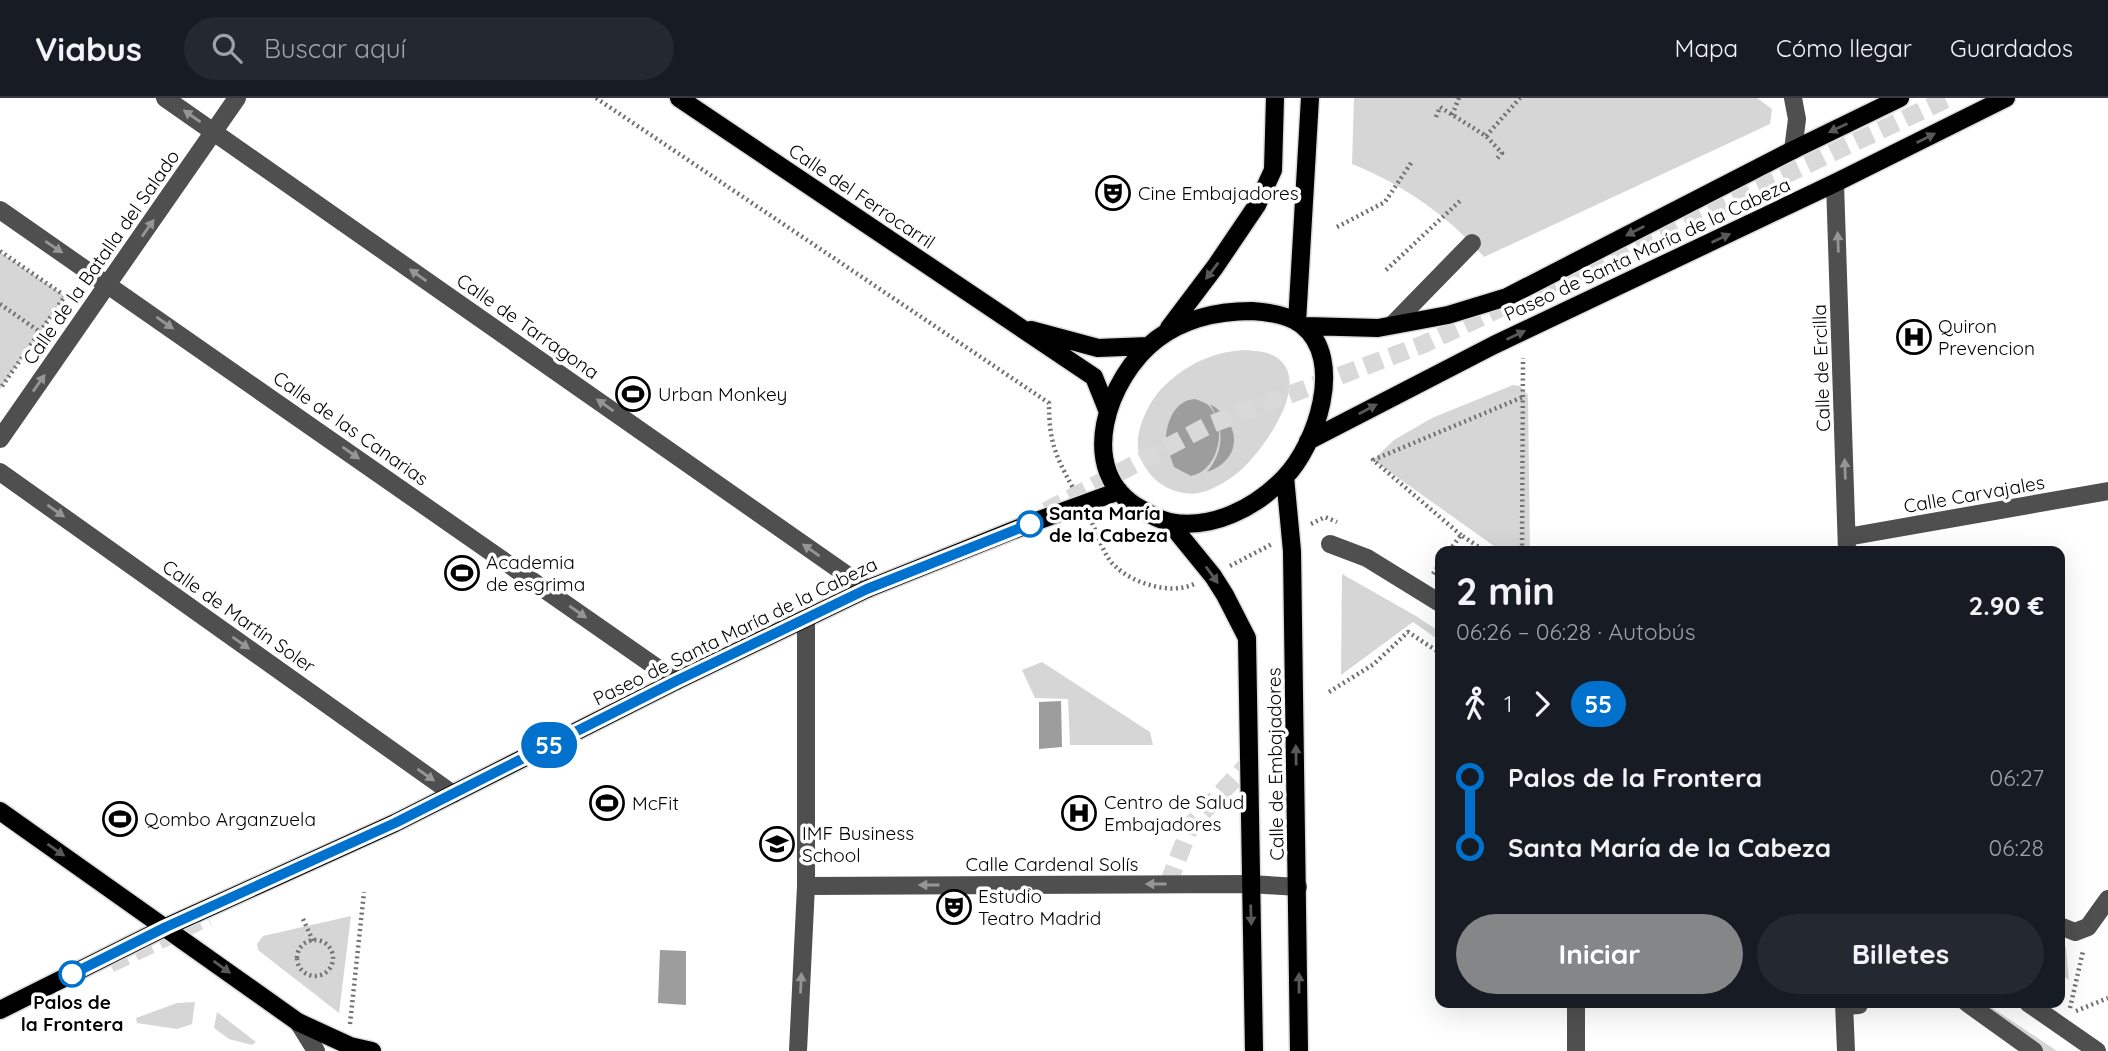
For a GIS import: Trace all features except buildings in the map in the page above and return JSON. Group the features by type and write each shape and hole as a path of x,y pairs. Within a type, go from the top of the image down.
{"main road":[{"name":"Calle del Ferrocarril","path":"679,98 1094,377 1108,412"},
{"path":"1165,334 1257,205 1273,170 1275,98"},
{"path":"1301,324 1270,313 1237,311 1201,316 1165,334 1149,346 1123,379 1108,412 1104,435 1104,459 1110,480 1131,504 1169,522 1200,522 1230,516 1247,508 1285,478 1308,441 1322,402 1325,373 1323,359 1301,324 1310,98"},
{"name":"Paseo de Santa María de la Cabeza","path":"1301,324 1378,327 1448,315 1507,297 1900,98"},
{"name":"Paseo de Santa María de la Cabeza","path":"1308,441 1494,345 1835,183 2006,98"},
{"name":"Calle del Ferrocarril","path":"1021,328 1098,348 1149,346"},
{"name":"Calle de Embajadores","path":"1285,478 1292,551 1299,1051"},
{"name":"Paseo de Santa María de la Cabeza","path":"0,1010 166,927 395,823 676,681 867,589 1119,491"},
{"name":"Calle de Embajadores","path":"1169,522 1213,576 1247,638 1254,1051"},
{"path":"0,811 298,1022 350,1046 372,1051"}],"street":[{"name":"Calle de Tarragona","path":"165,98 867,589"},
{"name":"Calle de la Batalla del Salado","path":"0,439 237,98"},
{"path":"1793,98 1797,119 1793,150"},
{"name":"Calle de Ercilla","path":"1835,183 1847,544"},
{"name":"Calle de las Canarias","path":"0,210 676,681"},
{"path":"1393,324 1472,243"},
{"name":"Calle de Martín Soler","path":"0,472 453,794"},
{"name":"Calle Carvajales","path":"1847,544 2108,491"},
{"path":"1330,544 1367,558 1435,600"},
{"path":"798,1051 806,886 806,620"},
{"name":"Calle Cardenal Solís","path":"806,886 1250,884 1298,887"},
{"path":"2065,928 2075,932 2088,927 2108,900"},
{"path":"1576,1008 1576,1051"},
{"path":"1846,1051 1849,1008"},
{"path":"1974,1008 2034,1051"},
{"path":"2035,1008 2097,1051"},
{"path":"298,1022 316,1051"}],"path":[{"path":"596,98 1049,403 1049,429 1054,452 1065,473"},
{"path":"1452,115 1459,98"},
{"path":"1486,136 1520,98"},
{"path":"1436,117 1440,107 1486,136 1502,153 1496,160"},
{"path":"1337,227 1385,202 1411,163"},
{"path":"1386,270 1461,200"},
{"path":"0,251 65,296 0,389"},
{"path":"0,304 40,332"},
{"path":"1522,546 1523,358"},
{"path":"1478,546 1373,460 1522,397"},
{"path":"1098,535 1115,567 1134,579 1169,589 1184,589 1192,585"},
{"path":"1453,546 1461,535"},
{"path":"1230,566 1270,545"},
{"path":"1329,692 1374,664 1408,632 1435,650"},
{"path":"349,1032 364,892"},
{"path":"303,919 313,941"},
{"path":"2088,927 2069,1014 2108,998"},
{"path":"313,941 324,943 332,958 329,969 313,976 303,972 297,961 302,945 313,941"}],"shaded area":[{"path":"1354,98 1757,98 1772,109 1770,124 1484,257 1456,228 1407,191 1352,164"},
{"path":"0,252 65,296 0,389"},
{"path":"1245,350 1272,355 1286,368 1290,382 1288,397 1273,430 1244,467 1217,486 1191,494 1163,485 1148,471 1138,449 1139,430 1151,403 1161,389 1179,373 1199,361"},
{"path":"1513,385 1520,386 1528,395 1530,546 1494,546 1373,460 1394,440 1432,418"},
{"path":"1195,399 1210,407 1218,426 1219,437 1214,458 1208,466 1191,476 1174,467 1166,440 1173,413 1182,403"},
{"path":"1210,404 1228,420 1234,440 1227,458 1207,472 1220,447 1218,421"},
{"path":"1342,574 1435,629 1435,637 1413,622 1341,675"},
{"path":"1042,662 1150,732 1153,745 1070,745 1068,699 1035,698 1022,670"},
{"path":"1061,701 1062,747 1039,749 1039,702"},
{"path":"351,916 339,1013 258,950 257,944 263,936"},
{"path":"2065,946 2066,947 2069,980 2065,977"},
{"path":"660,950 686,951 686,1005 658,1003"},
{"path":"195,1002 192,1024 177,1029 137,1023 136,1018 177,1003"},
{"path":"1976,1008 1992,1008 2057,1051 2040,1051"},
{"path":"217,1012 256,1042 252,1045 229,1039 214,1028"}],"tunnel":[{"path":"1046,511 1209,425 1424,344 1949,98"},
{"path":"1168,884 1191,825 1250,762"},
{"path":"110,964 208,917"}],"bus line":[{"name":"55","path":"72,974 166,927 395,823 676,681 867,589 1030,524"}],"place":[{"name":"Cine Embajadores","path":"1113,193"},
{"name":"Quiron Prevencion","path":"1914,337"},
{"name":"Urban Monkey","path":"633,394"},
{"name":"Santa María de la Cabeza","path":"1030,524"},
{"name":"Academia de esgrima","path":"462,573"},
{"name":"McFit","path":"607,803"},
{"name":"Centro de Salud Embajadores","path":"1079,813"},
{"name":"Qombo Arganzuela","path":"120,819"},
{"name":"IMF Business School","path":"777,844"},
{"name":"Estudio Teatro Madrid","path":"954,907"},
{"name":"Palos de la Frontera","path":"72,974"}]}
